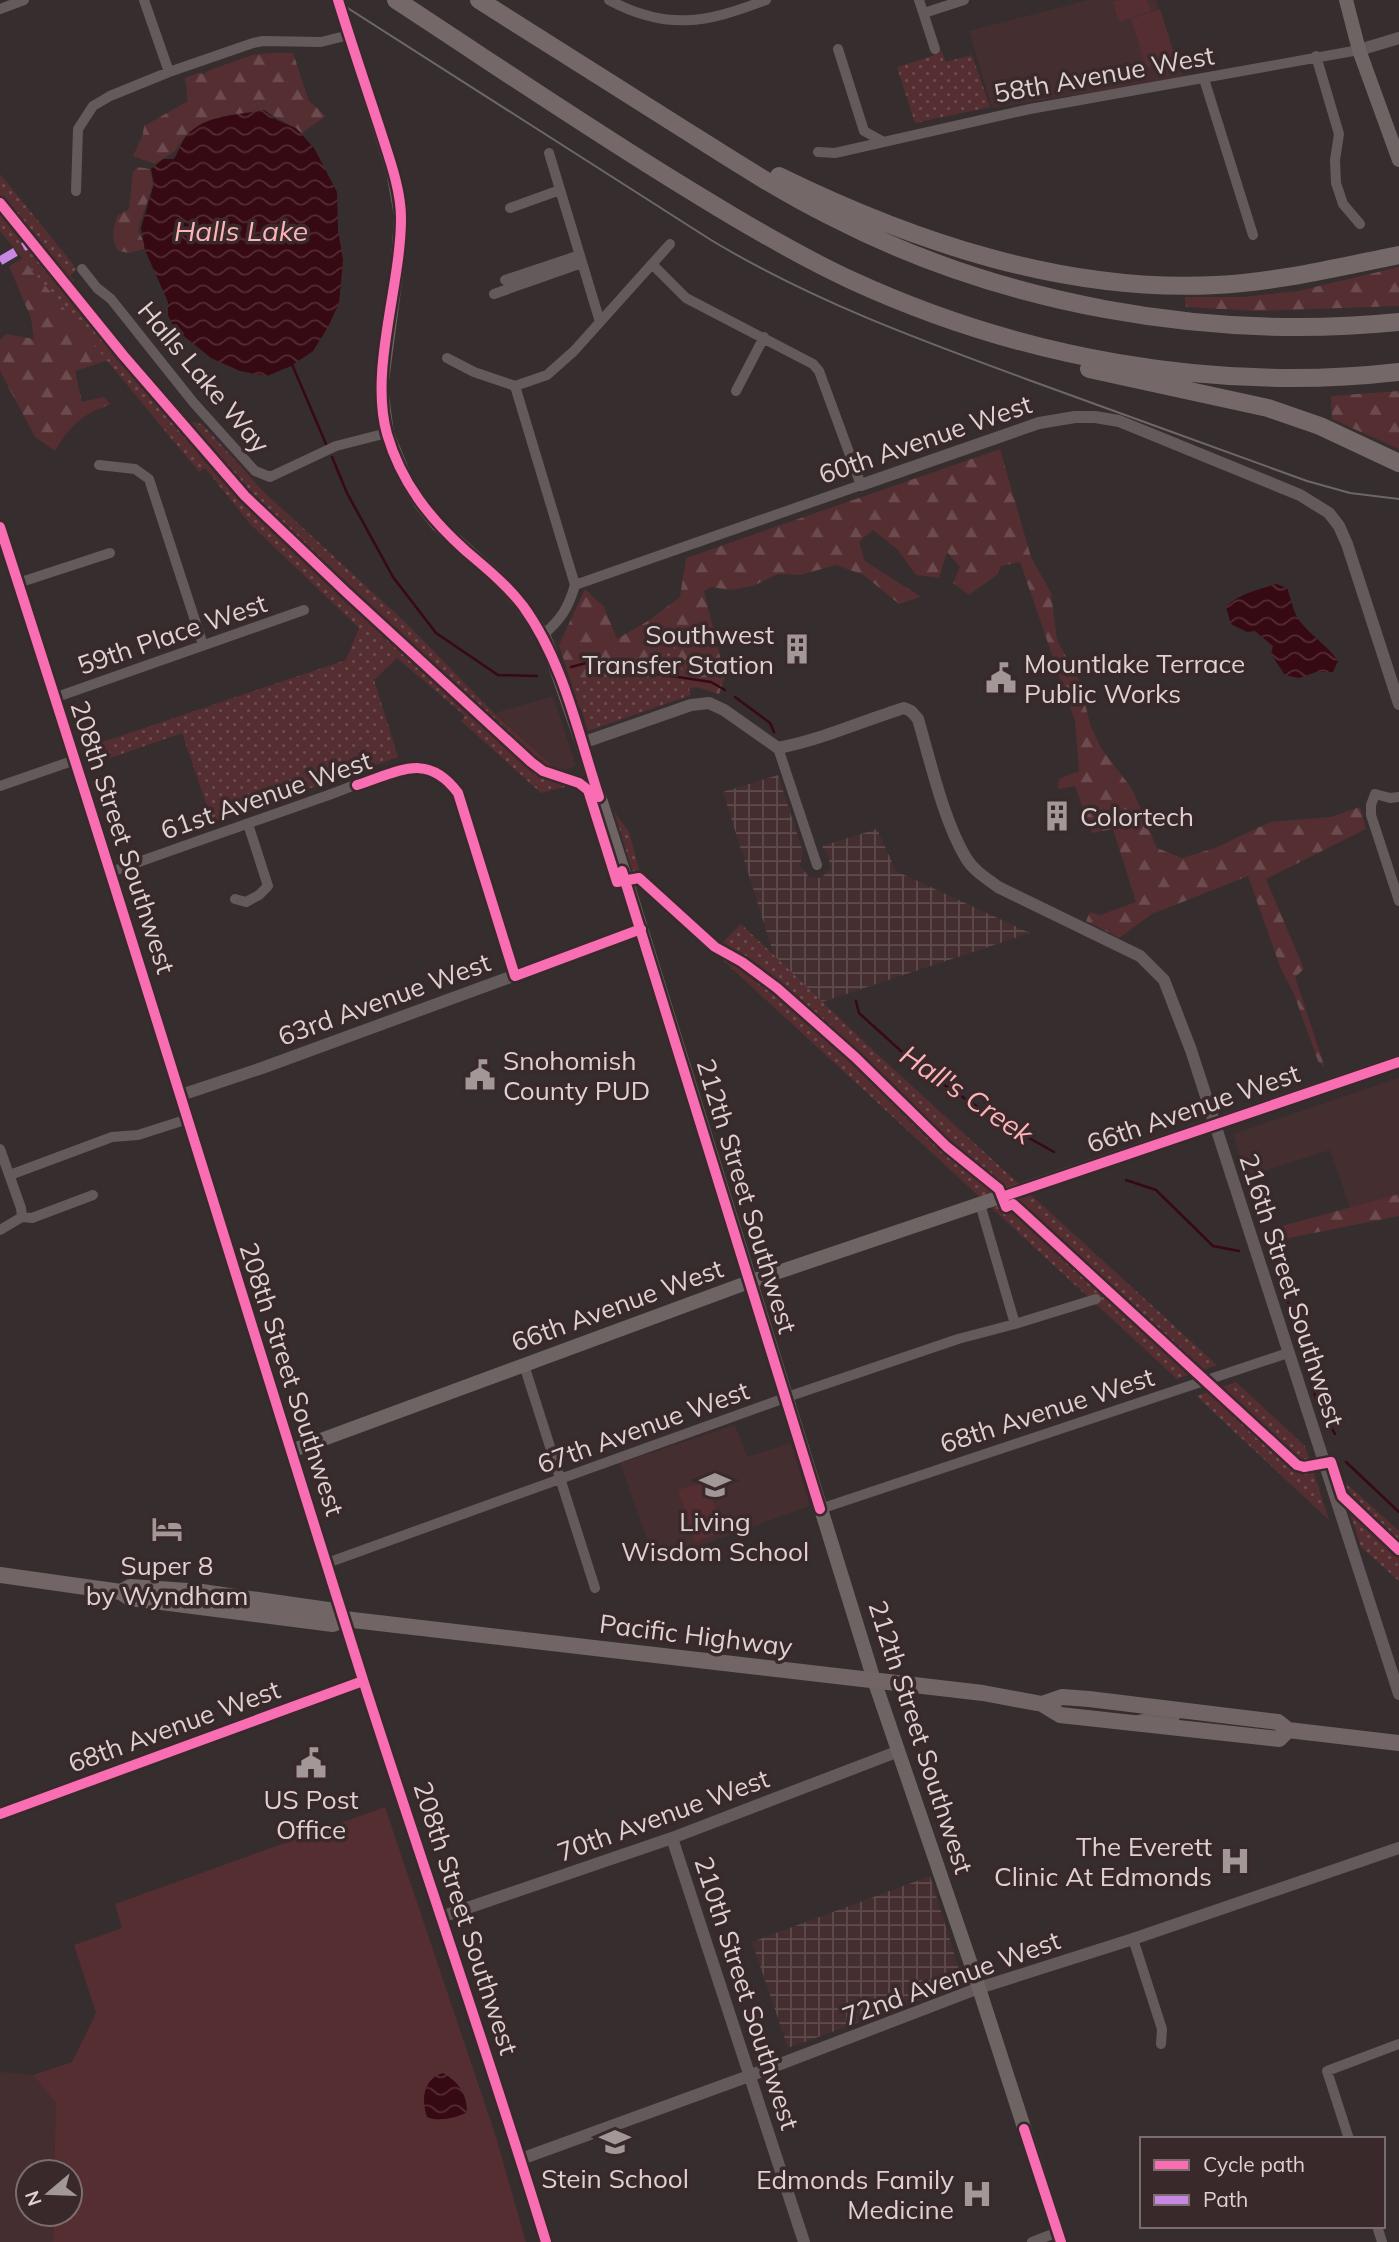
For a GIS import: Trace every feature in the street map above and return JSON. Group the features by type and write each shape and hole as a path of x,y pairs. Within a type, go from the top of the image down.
{"highway":[{"path":"396,0 646,164 800,255 921,310 1049,349 1134,365 1227,376 1327,377 1399,372"},
{"path":"479,0 755,174 830,217 922,257 1011,286 1084,304 1188,321 1300,327 1399,323"},
{"path":"675,124 823,197 900,229 1043,271 1106,282 1156,286 1217,285 1271,279 1399,256"},
{"path":"1049,349 1078,366 1286,413 1321,426 1399,463"},
{"name":"Pacific Highway","path":"0,1575 122,1592 130,1587 160,1596 333,1624 344,1619"},
{"name":"Pacific Highway","path":"160,1596 197,1592 328,1610 344,1619 983,1693 1042,1704 1060,1715 1279,1739 1288,1730"},
{"name":"Pacific Highway","path":"1042,1704 1062,1697 1279,1722 1288,1730 1399,1743"}],"main road":[{"name":"212th Street Southwest","path":"338,0 393,171 401,216 381,388 387,433 401,468 421,504 437,524 499,579 543,635 582,743 641,929 874,1680 1060,2237"},
{"path":"1346,0 1359,50 1399,160"},
{"name":"66th Avenue West","path":"291,1451 749,1283 1399,1062"},
{"path":"1139,1723 1171,1717 1176,1710"}],"street":[{"path":"0,9 24,0"},
{"path":"144,0 169,72"},
{"path":"611,0 638,15 679,22 710,18 766,0"},
{"path":"919,0 935,49"},
{"path":"924,13 964,0"},
{"path":"76,191 78,129 93,106 110,96 169,72 263,41 321,42 349,35"},
{"name":"58th Avenue West","path":"818,152 835,153 1030,109 1359,50 1399,38"},
{"path":"838,49 864,131 882,141"},
{"path":"1316,56 1339,134 1335,160 1336,183 1343,204 1360,224"},
{"path":"1204,79 1253,236"},
{"path":"549,153 600,322"},
{"path":"510,208 560,190"},
{"path":"447,358 515,386 547,375 600,322 670,244"},
{"path":"505,280 581,259"},
{"path":"494,294 581,259"},
{"path":"653,265 686,298 809,361 818,371 861,485"},
{"name":"Halls Lake Way","path":"82,269 97,288 111,299 193,402 256,471 270,477 336,446 387,433"},
{"path":"736,391 764,337"},
{"path":"515,386 575,585 570,602 560,619 543,635"},
{"name":"60th Avenue West","path":"575,585 1039,423 1075,416 1095,417 1119,421 1300,495 1323,509 1339,526 1347,544 1399,704"},
{"path":"99,465 135,469 149,479 203,645"},
{"name":"208th Street Southwest","path":"0,527 111,872 363,1681 546,2242"},
{"path":"18,583 110,553"},
{"name":"59th Place West","path":"54,698 304,610"},
{"path":"582,743 691,705 709,703 724,710 778,748 817,865"},
{"name":"216th Street Southwest","path":"778,748 798,745 904,708 911,711 918,719 946,812 966,858 980,874 998,887 1140,956 1164,980 1191,1050 1399,1695"},
{"path":"0,786 75,760"},
{"name":"61st Avenue West","path":"111,872 410,768 424,767 448,780 458,793 515,976"},
{"path":"1399,797 1390,798 1375,794 1371,805 1371,815 1399,901"},
{"path":"235,899 246,902 268,886 248,824"},
{"name":"63rd Avenue West","path":"181,1095 641,929"},
{"path":"10,1175 112,1137 138,1135 188,1119"},
{"path":"0,1149 22,1217"},
{"path":"0,1230 22,1217 32,1218 93,1195"},
{"path":"980,1204 1015,1324"},
{"name":"67th Avenue West","path":"327,1563 785,1398 958,1339 1096,1299"},
{"name":"68th Avenue West","path":"820,1508 1288,1353"},
{"path":"524,1365 595,1588"},
{"name":"68th Avenue West","path":"0,1814 363,1681"},
{"name":"70th Avenue West","path":"441,1917 672,1839 899,1751"},
{"name":"210th Street Southwest","path":"672,1839 804,2242"},
{"name":"72nd Avenue West","path":"521,2159 979,1988 1133,1939 1399,1848"},
{"path":"1133,1939 1162,2029 1161,2044"},
{"path":"1348,2137 1327,2071 1399,2044"},
{"path":"1032,2242 1060,2237"}],"shaded area":[{"path":"1088,0 1156,0 1183,78 992,108 969,31"},
{"path":"553,696 576,766 559,772 495,713"},
{"path":"778,775 803,852 800,866 809,877 821,878 831,868 822,846 877,829 896,871 1030,933 819,1003 776,962 723,792"},
{"path":"1399,1078 1399,1196 1351,1210 1330,1150 1246,1177 1233,1134"},
{"name":"Living Wisdom School","path":"735,1425 747,1457 791,1443 810,1506 655,1562 620,1463"},
{"path":"930,1876 962,1979 960,1985 788,2048 752,1942"},
{"path":"0,2072 33,2075 56,2102 54,2158 14,2158 14,2228 54,2228 53,2242 0,2242"}],"green space":[{"path":"1147,0 1151,11 1119,22 1113,2"},
{"path":"1160,9 1177,62 1146,67 1131,19"},
{"path":"941,50 946,62 972,55 990,107 915,123 897,67 932,56"},
{"path":"293,53 309,101 326,116 302,133 264,110 220,117 201,124 187,134 174,152 155,164 133,156 144,126 188,101 185,78 198,73 204,74 252,55"},
{"path":"137,167 150,169 153,184 138,230 144,249 130,253 118,251 113,234 117,216 129,209 133,172"},
{"path":"0,174 77,269 70,276 74,280 74,289 188,422 202,424 264,492 406,623 495,714 559,772 575,775 589,783 620,882 616,884 587,791 576,784 541,793 461,721 465,716 397,658 374,680 398,757 213,823 182,733 93,764 88,747 346,660 359,628 251,525 205,468 199,472 0,231"},
{"path":"28,255 112,359 75,371 82,402 104,397 111,404 78,422 55,451 35,437 0,371 0,340 6,334 34,339 31,318 9,266"},
{"path":"1399,267 1399,306 1258,311 1186,307 1185,297 1243,297 1298,291"},
{"path":"1399,391 1399,449 1332,419 1331,396"},
{"path":"1000,449 1031,557 1051,593 1057,640 1079,680 1090,724 1101,748 1132,789 1157,848 1182,858 1215,848 1270,822 1331,817 1360,807 1366,829 1266,879 1304,969 1295,977 1325,1068 1318,1061 1294,994 1281,969 1248,876 1152,914 1119,938 1086,921 1090,912 1100,915 1136,902 1113,829 1092,833 1075,786 1058,789 1059,779 1079,771 1075,721 1020,562 1001,566 998,574 969,595 953,583 960,567 947,552 939,578 916,575 897,549 873,530 859,542 865,561 921,597 899,604 864,575 836,565 800,575 778,574 753,586 731,590 711,587 704,591 725,677 719,694 696,687 650,702 579,708 559,645 585,589 604,607 617,639 648,621 680,597 686,558"},
{"path":"675,647 691,695 588,731 573,683"},
{"path":"614,811 629,832 639,869 721,944 741,924 876,1053 1217,1365 1177,1379 635,879"},
{"path":"1399,1194 1399,1216 1264,1243 1260,1232"},
{"path":"1236,1382 1305,1446 1329,1520 1196,1396"},
{"path":"1338,1476 1399,1531 1399,1581 1361,1547"},
{"path":"705,1482 708,1484 722,1529 720,1533 695,1542 678,1490"},
{"path":"385,1807 496,2137 526,2242 53,2242 54,2228 84,2228 84,2158 54,2158 56,2103 33,2075 72,2062 96,2013 74,1945 122,1928 115,1904"}],"water":[{"name":"Halls Lake","path":"264,110 277,120 296,128 314,148 337,192 338,230 343,260 339,303 313,351 291,366 267,376 240,371 211,358 174,328 168,315 168,302 145,250 141,228 154,184 151,169 163,159 174,159 186,136 196,127 224,116"},
{"path":"1276,584 1287,588 1299,620 1338,661 1333,672 1316,672 1299,678 1285,675 1271,654 1273,646 1255,631 1247,632 1231,624 1226,607 1231,602"},
{"path":"443,2073 461,2089 467,2112 447,2119 427,2117 425,2090 431,2080"}],"waterway":[{"name":"Hall's Creek","path":"291,362 326,444"},
{"name":"Hall's Creek","path":"332,457 347,493 393,577 436,633 498,675 537,676"},
{"name":"Hall's Creek","path":"571,667 586,663 711,682 725,690"},
{"name":"Hall's Creek","path":"735,697 770,723 774,732"},
{"name":"Hall's Creek","path":"856,1001 859,1013 923,1071 999,1121 1054,1152"},
{"name":"Hall's Creek","path":"1126,1180 1156,1190 1213,1246 1239,1251"},
{"name":"Hall's Creek","path":"1280,1277 1317,1403 1335,1434"},
{"name":"Hall's Creek","path":"1346,1462 1399,1512"}],"tram line":[{"path":"335,0 711,240 830,302 953,352 1307,481 1350,493 1399,499"}],"marked path":[{"path":"0,261 32,242"}],"cycle path":[{"path":"338,0 390,160 400,207 400,244 382,383 382,409 387,434 400,468 428,512 510,591 537,627 568,698 599,797"},
{"path":"0,203 123,355 245,496 531,762 543,771 579,783 588,790 617,882 639,878 715,947 742,962 777,988 855,1057 947,1147 999,1189 1006,1207 1013,1204 1297,1465 1304,1467 1331,1462 1342,1496 1399,1550"},
{"path":"0,527 364,1683 546,2242"},
{"path":"357,785 411,768 435,772 458,793 515,976 641,929"},
{"path":"622,871 820,1509"},
{"path":"1002,1197 1399,1062"},
{"path":"0,1814 363,1681"},
{"path":"1024,2129 1061,2242"}],"place":[{"name":"Southwest Transfer Station","path":"797,649"},
{"name":"Mountlake Terrace Public Works","path":"1001,678"},
{"name":"Colortech","path":"1057,816"},
{"name":"Snohomish County PUD","path":"480,1075"},
{"name":"Living Wisdom School","path":"715,1485"},
{"name":"Super 8 by Wyndham","path":"167,1529"},
{"name":"US Post Office","path":"311,1763"},
{"name":"The Everett Clinic At Edmonds","path":"1235,1861"},
{"name":"Stein School","path":"615,2142"},
{"name":"Edmonds Family Medicine","path":"977,2194"}]}
